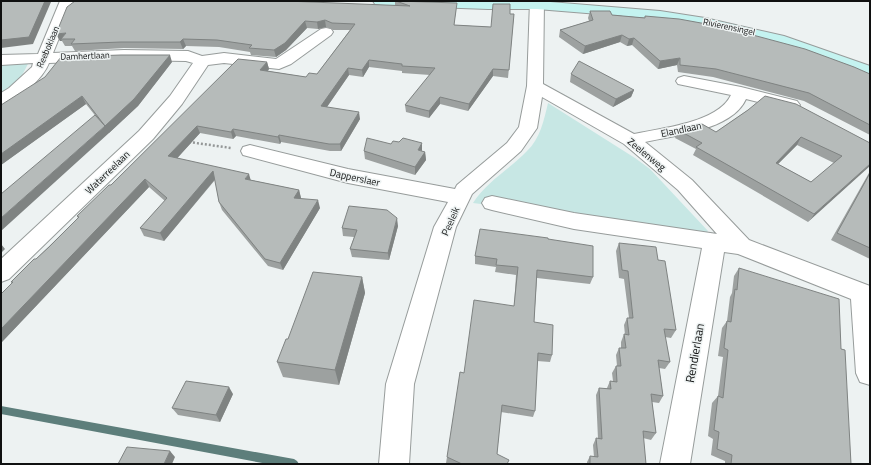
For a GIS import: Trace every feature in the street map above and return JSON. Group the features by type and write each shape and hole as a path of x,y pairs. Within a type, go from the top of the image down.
{"street":[{"name":"Reeboklaan","path":"1,100 15,92 39,69 67,1"},
{"name":"Rivierensingel","path":"380,1 488,5 510,9 537,6 567,12 583,10 660,15 737,28 779,39 870,72"},
{"name":"Peeleik","path":"394,464 400,384 445,227 464,190 514,147 528,128 535,86 537,6"},
{"name":"Damhertlaan","path":"1,60 45,57 124,55 188,56 201,61 224,58 279,64 326,32"},
{"name":"Waterreelaan","path":"1,273 146,135 176,100 200,65 201,61"},
{"path":"684,81 741,92 798,106 804,110"},
{"name":"Zeelenweg","path":"535,86 631,140 685,185 741,246"},
{"name":"Elandlaan","path":"631,140 710,122 735,105 741,92"},
{"name":"Dapperslaer","path":"250,151 348,176 461,196"},
{"name":"Zeelenweg","path":"492,203 574,221 741,246 866,295"},
{"name":"Rendierlaan","path":"675,464 714,242"},
{"path":"866,295 870,372"}],"path":[{"path":"183,141 250,151"}],"shaded area":[{"path":"32,55 17,82 1,94 1,60"},
{"path":"548,103 650,169 708,231 704,236 664,228 473,203 485,188 520,158 535,141 541,129"}],"building":[{"path":"1,1 45,1 29,37 1,40"},
{"path":"75,1 286,1 410,6 396,1 457,3 454,25 491,27 493,4 510,4 510,14 514,14 509,70 493,69 469,104 440,97 429,111 405,105 435,68 402,66 402,64 369,60 362,70 348,68 321,106 359,112 340,144 329,144 279,135 278,137 233,129 231,132 197,126 168,156 249,174 245,179 299,190 294,198 318,200 280,263 265,259 219,202 213,171 160,233 140,228 167,198 145,179 1,329 1,294 13,282 11,282 34,259 36,259 49,247 79,217 77,216 109,185 111,185 238,59 267,62 260,70 306,77 309,73 317,74 355,24 332,23 325,20 317,22 305,21 285,43 274,50 249,48 252,45 217,40 183,39 180,42 71,44 75,39 61,39 66,33 56,34 67,7"},
{"path":"590,11 610,11 612,15 645,18 645,16 679,19 723,27 805,49 854,67 870,74 870,125 809,93 716,69 680,65 680,58 660,61 634,38 629,39 622,35 585,46 560,30 593,20"},
{"path":"170,55 134,99 105,126 82,96 1,154 1,105 45,77 61,57"},
{"path":"579,61 634,90 616,99 571,74"},
{"path":"765,96 796,104 870,143 870,164 814,214 696,147 702,143 678,130 702,124 716,132 748,110","holes":["801,137 842,156 811,182 776,163"]},
{"path":"95,115 105,126 1,218 1,194"},
{"path":"367,138 391,144 393,141 399,142 403,138 422,143 418,150 425,152 415,167 364,151"},
{"path":"870,173 870,248 837,233"},
{"path":"349,206 387,210 397,218 388,253 350,249 357,230 342,228"},
{"path":"480,229 548,238 593,246 593,277 537,270 534,322 553,325 552,355 538,353 535,411 502,405 497,454 509,460 507,464 462,464 447,457 460,372 464,373 474,300 514,306 518,267 496,265 497,259 475,256"},
{"path":"619,243 656,247 658,260 665,261 676,330 664,329 670,362 658,360 663,396 651,394 656,433 643,431 646,464 590,464 590,456 598,457 596,438 602,439 599,388 611,389 610,381 617,382 616,366 621,366 619,348 626,348 624,334 629,335 627,318 633,318 628,271 622,270"},
{"path":"739,268 839,299 841,349 845,350 851,464 731,464 732,455 717,449 719,432 714,430 718,396 723,398 728,350 724,348 727,321 731,322 735,289 737,290"},
{"path":"313,272 362,277 335,370 277,362 286,339 288,339"},
{"path":"186,381 229,387 216,415 172,408"},
{"path":"127,447 170,451 164,464 118,464"}],"waterway":[{"path":"1,410 294,464"}]}
